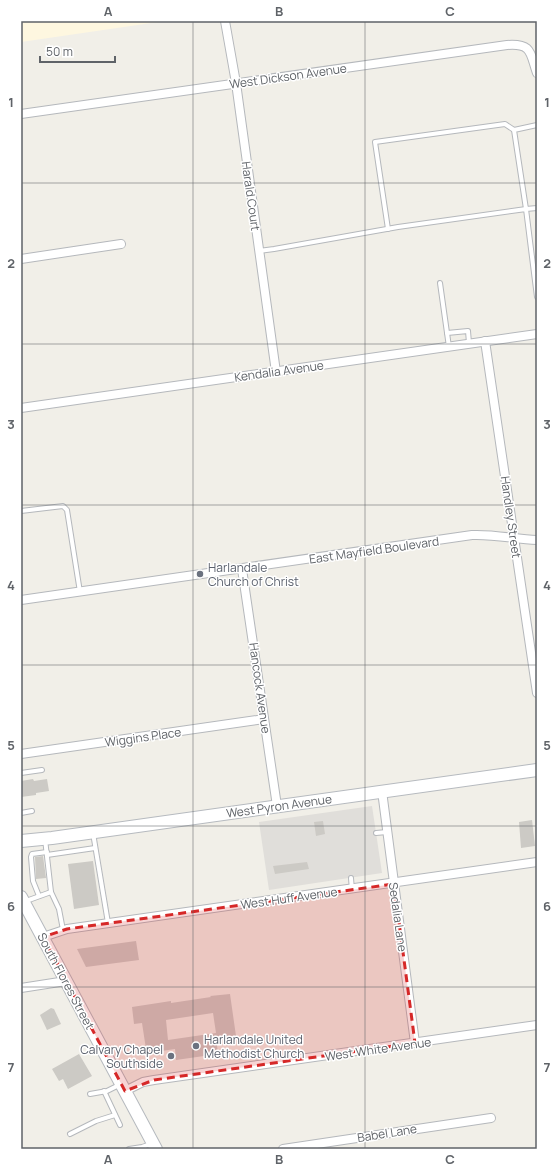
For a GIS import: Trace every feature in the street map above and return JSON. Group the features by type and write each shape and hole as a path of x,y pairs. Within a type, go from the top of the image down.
{"street":[{"name":"Harald Court","path":"225,21 236,83 276,372"},
{"name":"West Dickson Avenue","path":"21,114 516,44 526,48 530,52 537,74"},
{"path":"21,259 121,244"},
{"name":"Kendalia Avenue","path":"21,408 537,334"},
{"name":"Handley Street","path":"485,342 537,693"},
{"name":"East Mayfield Boulevard","path":"21,600 472,535 484,534 537,540"},
{"name":"Hancock Avenue","path":"242,569 277,806"},
{"name":"Wiggins Place","path":"21,754 264,719"},
{"name":"West Pyron Avenue","path":"21,840 93,832 537,770"},
{"name":"Sedalia Lane","path":"382,791 415,1043"},
{"name":"West Huff Avenue","path":"43,937 63,931 108,924 394,884 537,862"},
{"name":"South Flores Street","path":"22,900 154,1146"},
{"path":"21,988 66,981"},
{"name":"West White Avenue","path":"123,1088 154,1080 537,1025"},
{"name":"Babel Lane","path":"283,1149 491,1118"}],"lane":[{"path":"388,229 375,142 505,124 514,130 537,125"},
{"path":"514,130 537,297"},
{"path":"259,251 388,229 537,208"},
{"path":"440,283 449,347"},
{"path":"447,332 468,331 469,344"},
{"path":"21,511 57,506 63,506 67,510 80,592"},
{"path":"21,773 42,770"},
{"path":"21,813 32,811"},
{"path":"93,832 108,924"},
{"path":"376,833 387,832"},
{"path":"45,838 51,892 59,910 63,931"},
{"path":"40,896 33,881 32,854 47,854 96,848"},
{"path":"351,878 352,890"},
{"path":"22,900 51,892"},
{"path":"90,1094 123,1088"},
{"path":"104,1091 120,1125"},
{"path":"70,1134 96,1121 115,1115"},
{"path":"129,1149 154,1146"}],"highlighted area":[{"path":"394,884 415,1043 154,1080 125,1091 43,937 67,929"}],"shaded area":[{"path":"21,21 165,21 21,42"},
{"path":"372,806 382,873 269,890 259,822"}],"building":[{"path":"33,779 34,781 47,779 49,791 21,797 21,781"},
{"path":"532,820 535,846 521,848 519,822"},
{"path":"323,821 325,834 316,836 314,822"},
{"path":"43,856 46,878 36,879 35,857"},
{"path":"93,861 99,905 74,909 68,864"},
{"path":"307,862 309,869 275,874 273,866"},
{"path":"136,941 139,960 86,967 77,949"},
{"path":"230,994 236,1036 216,1037 218,1054 176,1060 175,1049 148,1053 142,1023 134,1024 132,1007 171,1001 171,1003 211,997 210,996","holes":["213,1013 216,1033 168,1040 166,1020"]},
{"path":"51,1008 54,1009 61,1024 47,1030 40,1015"},
{"path":"79,1054 92,1076 68,1089 63,1079 59,1081 52,1069"}],"place":[{"name":"Harlandale Church of Christ","path":"200,574"},
{"name":"Harlandale United Methodist Church","path":"196,1046"},
{"name":"Calvary Chapel Southside","path":"171,1056"}]}
